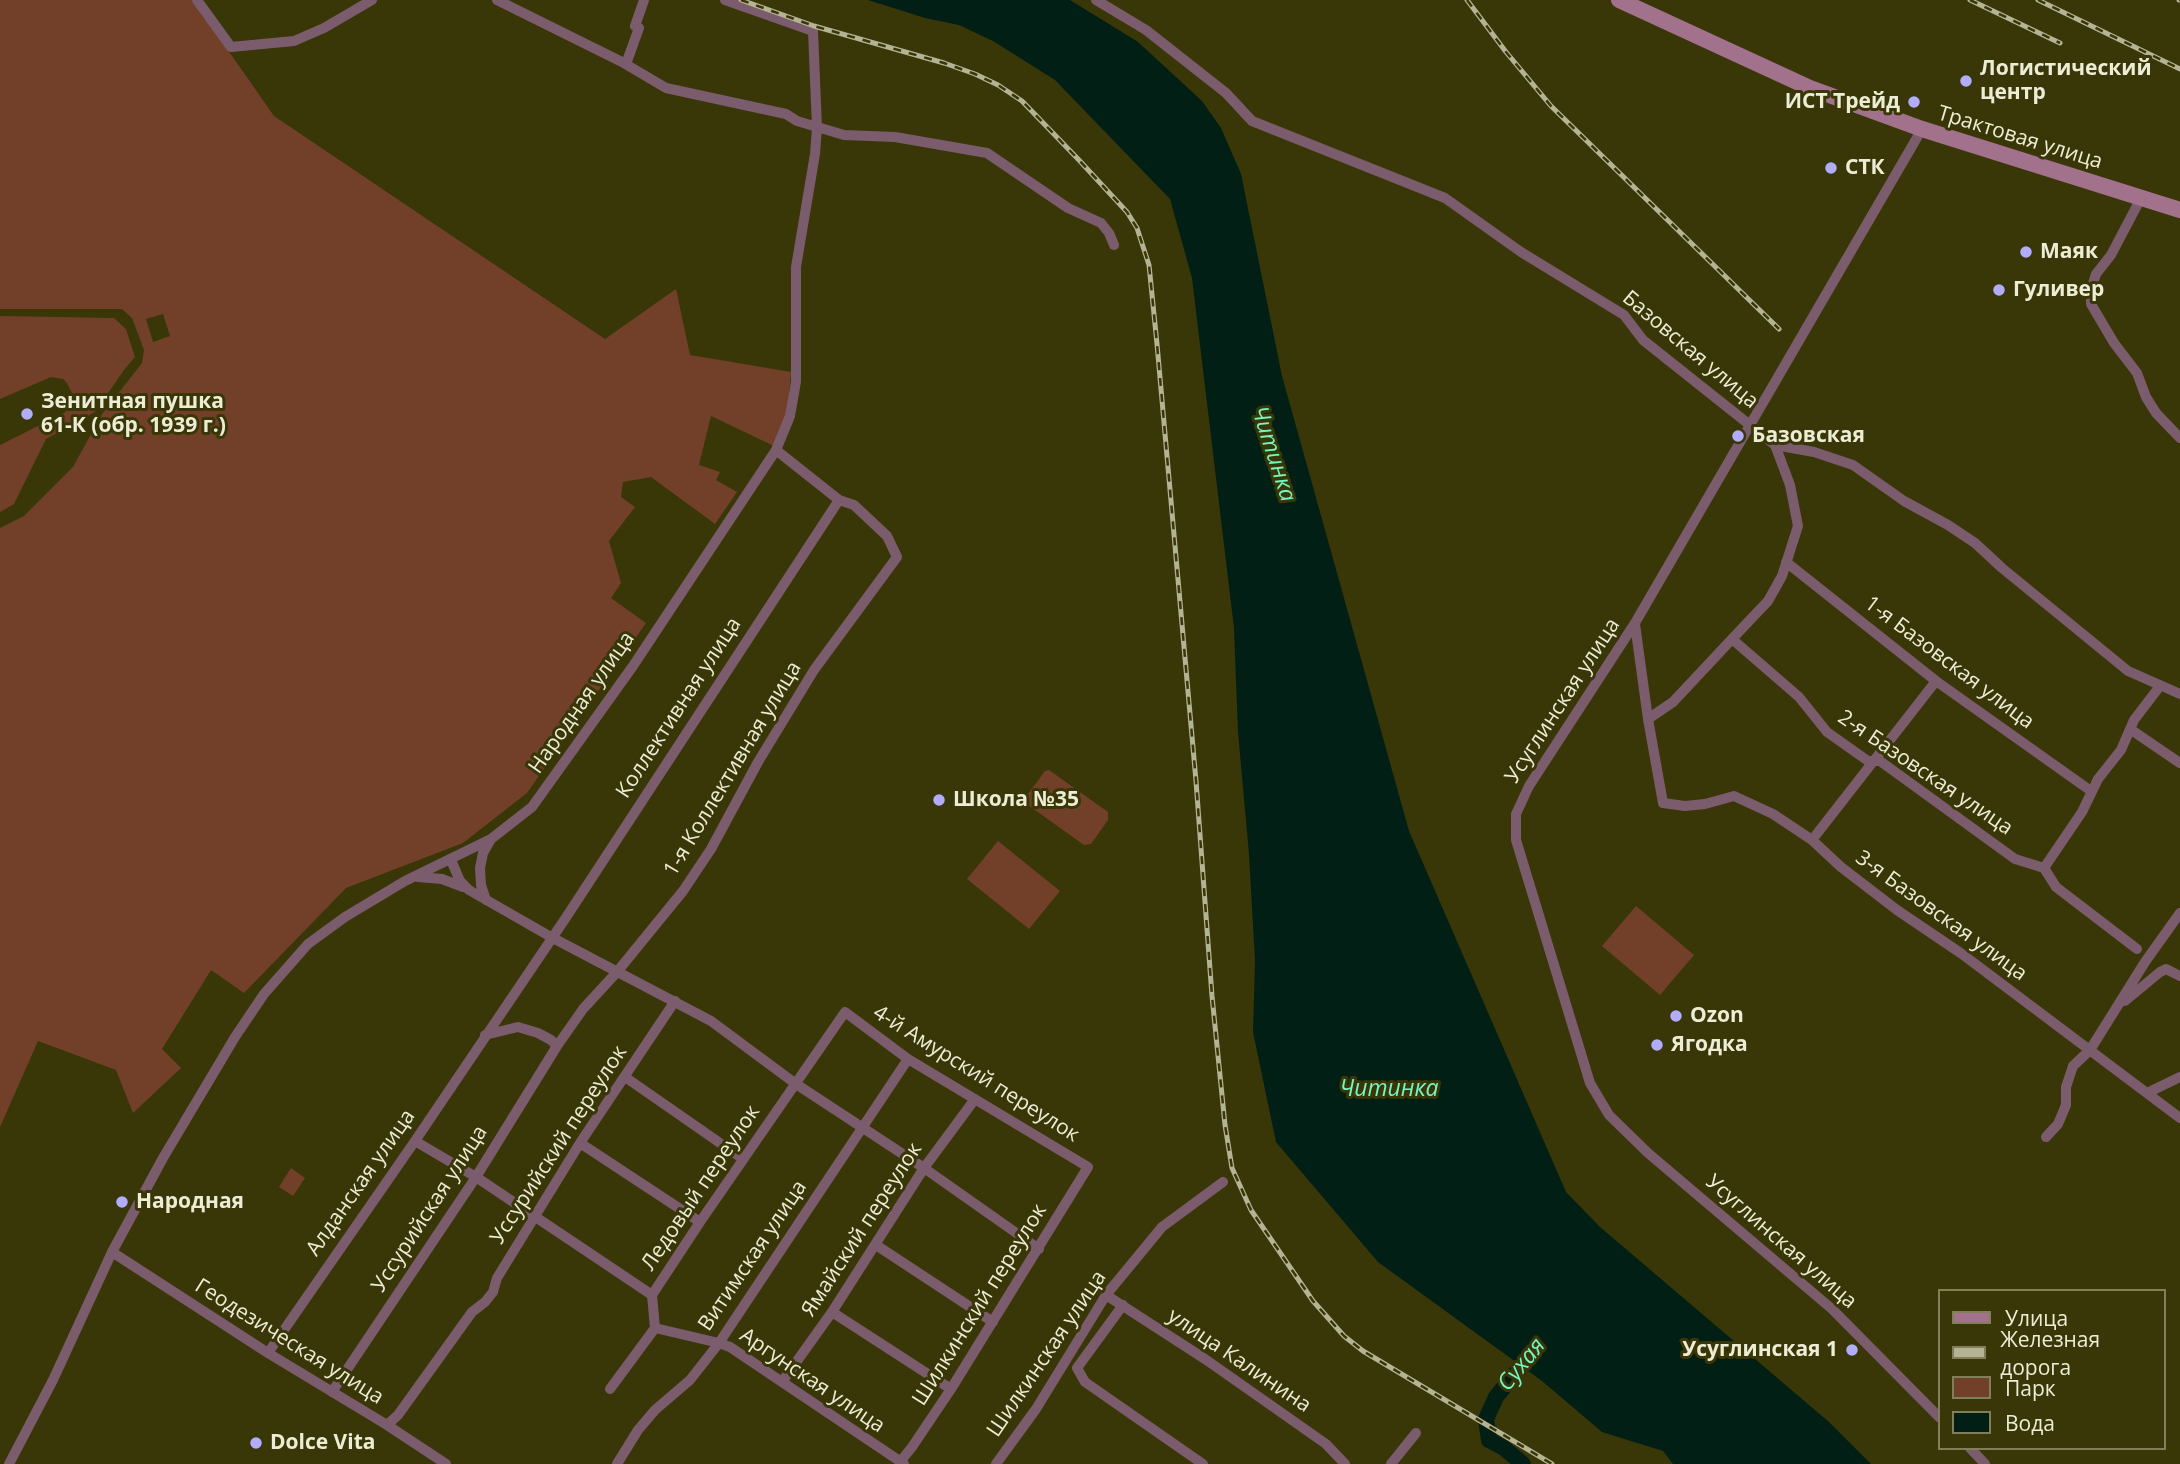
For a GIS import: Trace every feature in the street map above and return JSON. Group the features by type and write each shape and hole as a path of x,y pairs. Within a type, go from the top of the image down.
{"main road":[{"name":"Трактовая улица","path":"1619,0 1810,88 1923,129 2180,210"}],"street":[{"path":"197,0 231,47 294,41 324,28 372,0"},
{"path":"497,0 626,64 666,88 786,114 797,121 844,135 895,137 987,153 1068,208 1101,223 1114,245"},
{"path":"626,64 639,27 635,26 644,0"},
{"name":"Народная улица","path":"9,1464 53,1380 112,1252 163,1158 234,1037 264,994 308,944 345,917 412,878 491,839 532,807 634,664 776,450 790,416 796,382 796,267 817,128 813,31 725,0"},
{"name":"Базовская улица","path":"1096,0 1156,38 1226,93 1252,121 1445,198 1521,252 1624,315 1643,340 1776,445 1814,452 1853,465 1975,543 2127,671 2178,693"},
{"name":"Усуглинская улица","path":"1923,129 1635,623 1528,786 1516,814 1516,840 1590,1083 1609,1115 1648,1153 1832,1309 1938,1416"},
{"path":"2141,198 2111,255 2096,274 2091,290 2091,304 2113,344 2137,373 2146,397 2156,413 2180,438"},
{"path":"1635,623 1648,719 1673,702 1768,601 1782,576 1798,526 1790,485 1776,445"},
{"path":"776,450 839,500"},
{"name":"1-я Коллективная улица","path":"557,1046 583,1009 683,891 711,849 758,762 814,670 897,557 887,536 854,505 839,500"},
{"name":"Коллективная улица","path":"485,1035 839,500"},
{"name":"1-я Базовская улица","path":"1787,562 1936,681 2091,791"},
{"name":"2-я Базовская улица","path":"1732,639 1799,697 1827,732 1868,761 1880,761 2015,859 2045,868"},
{"path":"1812,840 1936,681"},
{"path":"2137,949 2056,887 2045,868 2082,812 2091,791 2121,750 2134,720 2162,686"},
{"name":"3-я Базовская улица","path":"1648,719 1663,803 1685,806 1734,796 1773,814 1812,840 1841,867 1896,910 1962,954 2180,1118"},
{"path":"2130,729 2180,764"},
{"path":"486,900 480,869 483,853 491,839"},
{"path":"451,860 460,881 469,890"},
{"path":"412,878 442,879 469,890 551,937 711,1021 796,1084 924,1168 1039,1249"},
{"path":"2046,1138 2058,1125 2066,1105 2066,1087 2073,1066 2090,1050 2145,962 2180,914"},
{"path":"2119,1005 2166,969 2180,976"},
{"name":"Уссурийский переулок","path":"387,1425 398,1415 472,1312 493,1292 497,1278 580,1143 675,1001"},
{"name":"Ледовый переулок","path":"655,1328 652,1295 845,1012"},
{"name":"4-й Амурский переулок","path":"845,1012 908,1059 1088,1167"},
{"path":"485,1035 518,1027 538,1033 557,1046"},
{"name":"Алданская улица","path":"268,1353 485,1035"},
{"name":"Уссурийская улица","path":"332,1392 476,1177 557,1046"},
{"name":"Витимская улица","path":"617,1464 638,1430 655,1410 690,1380 719,1343 908,1059"},
{"path":"625,1077 743,1159"},
{"path":"2147,1093 2180,1077"},
{"name":"Ямайский переулок","path":"782,1382 832,1312 924,1168 975,1100"},
{"path":"415,1140 476,1177 652,1295"},
{"path":"580,1143 700,1222"},
{"name":"Шилкинский переулок","path":"902,1463 1039,1249 1088,1167"},
{"name":"Шилкинская улица","path":"996,1464 1036,1409 1106,1295 1162,1227 1223,1182"},
{"path":"876,1245 993,1322"},
{"name":"Геодезическая улица","path":"112,1252 446,1464"},
{"name":"улица Калинина","path":"1106,1295 1205,1359 1326,1444 1345,1464"},
{"path":"1122,1306 1077,1368 1085,1382 1203,1464"},
{"path":"832,1312 951,1389"},
{"path":"610,1389 655,1328"},
{"name":"Аргунская улица","path":"655,1328 730,1348 902,1463"},
{"path":"1391,1464 1416,1433"},
{"path":"1972,1450 1985,1464"}],"green space":[{"path":"0,0 193,0 274,116 605,339 676,289 690,355 791,372 787,417 774,446 711,416 699,465 720,472 716,480 737,492 715,524 651,477 623,482 621,497 635,507 609,541 621,583 611,598 646,623 527,793 463,843 346,888 244,993 211,970 162,1049 181,1068 133,1113 116,1070 38,1041 0,1127 0,528 24,516 73,467 102,414 142,363 144,350 132,318 122,309 0,309","holes":["163,314 170,336 153,342 146,319"]},
{"path":"0,316 114,318 126,329 135,357 95,412 46,439 14,504 0,512 0,445 64,413 69,408 73,395 63,379 51,377 0,399"},
{"path":"1049,770 1108,812 1108,820 1091,844 1084,845 1028,805 1025,798 1045,771"},
{"path":"998,841 1060,891 1029,929 967,879"},
{"path":"1636,906 1694,955 1660,995 1602,946"},
{"path":"291,1168 305,1178 293,1196 279,1187"}],"water":[{"name":"Читинка","path":"868,0 1070,0 1138,42 1202,101 1221,128 1241,174 1282,376 1409,831 1566,1192 1600,1227 1829,1422 1871,1464 1673,1464 1663,1451 1602,1432 1542,1381 1378,1262 1276,1142 1253,1032 1255,961 1238,732 1234,628 1192,278 1170,199 1055,80 993,41 959,25 925,18"}],"waterway":[{"name":"Сухая","path":"1523,1464 1504,1448 1489,1440 1486,1419 1496,1397 1534,1350"}],"railway":[{"path":"741,0 814,26 944,63 998,85 1022,101 1127,212 1137,228 1149,265 1157,344 1196,781 1212,996 1232,1168 1251,1210 1313,1301 1344,1336 1363,1351 1552,1464"},
{"path":"1467,0 1551,106 1779,329"},
{"path":"1970,0 2060,43"},
{"path":"2038,0 2180,69"}],"place":[{"name":"Логистический центр","path":"1966,81"},
{"name":"ИСТ Трейд","path":"1914,102"},
{"name":"СТК","path":"1831,168"},
{"name":"Маяк","path":"2026,252"},
{"name":"Гуливер","path":"1999,290"},
{"name":"Зенитная пушка 61-К (обр. 1939 г.)","path":"27,414"},
{"name":"Базовская","path":"1738,436"},
{"name":"Школа №35","path":"939,800"},
{"name":"Ozon","path":"1676,1016"},
{"name":"Ягодка","path":"1657,1045"},
{"name":"Народная","path":"122,1202"},
{"name":"Усуглинская 1","path":"1852,1350"},
{"name":"Dolce Vita","path":"256,1443"}]}
